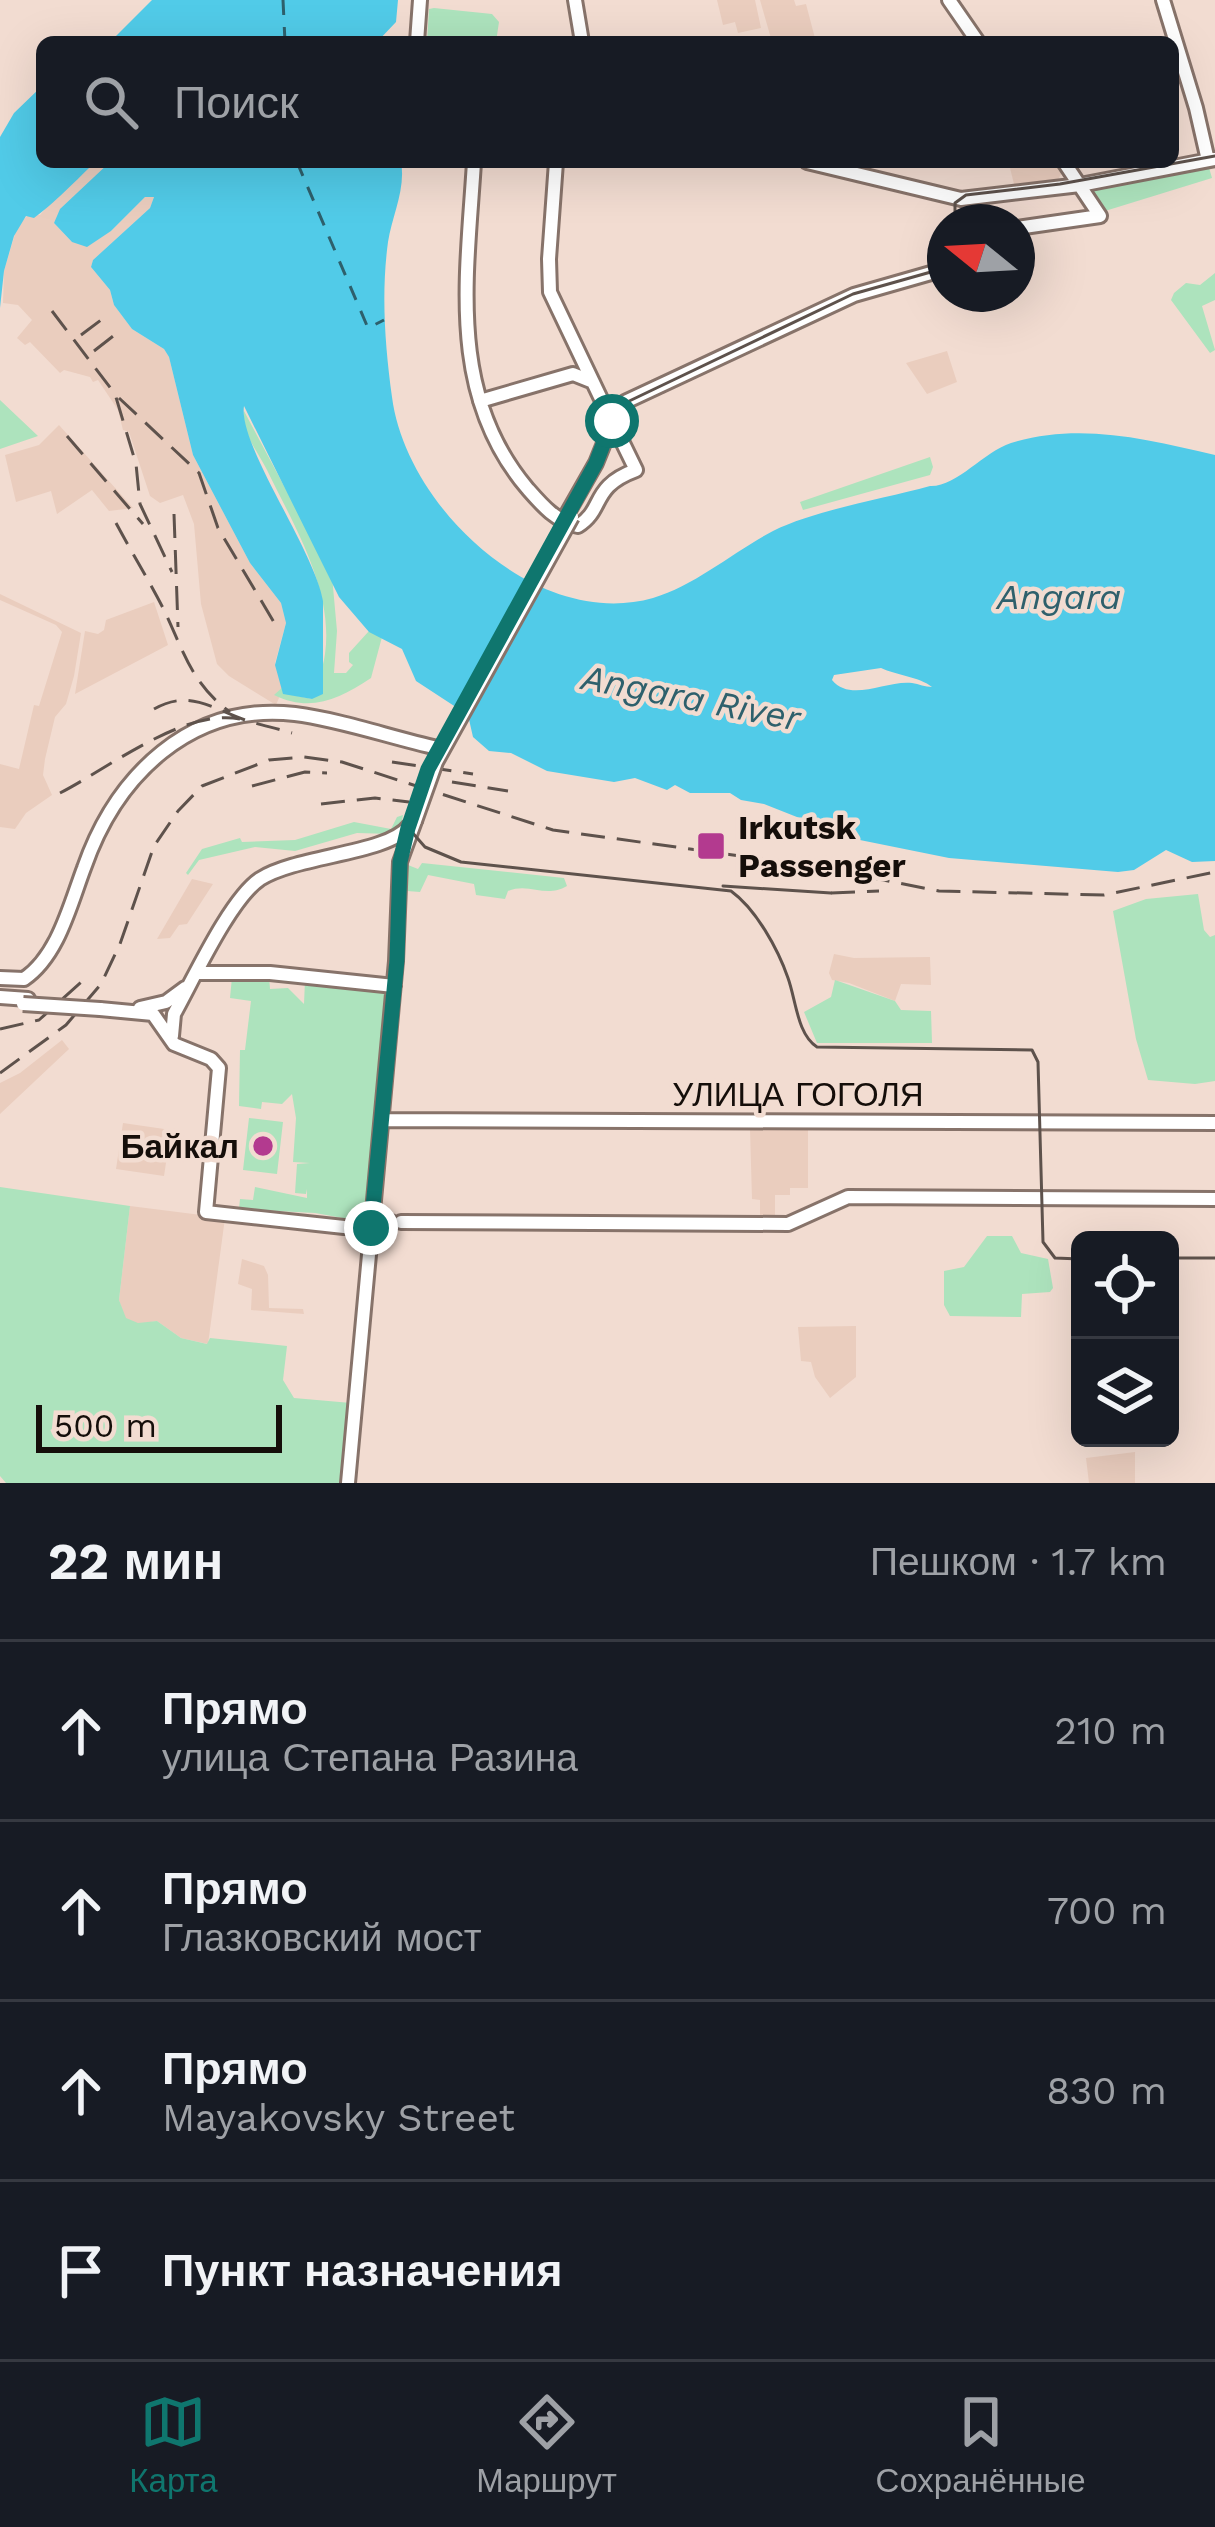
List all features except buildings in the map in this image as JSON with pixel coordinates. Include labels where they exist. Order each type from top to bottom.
[{"type":"main road","points":[[418,36],[421,0]]},
{"type":"main road","points":[[575,0],[581,36]]},
{"type":"main road","points":[[949,0],[974,36]]},
{"type":"main road","points":[[1163,0],[1174,36]]},
{"type":"main road","points":[[1179,52],[1210,157]]},
{"type":"main road","points":[[1179,161],[1210,157]]},
{"type":"main road","points":[[1179,163],[1210,157]]},
{"type":"main road","points":[[474,168],[464,318],[480,401],[506,462],[546,508],[574,520]]},
{"type":"main road","points":[[556,168],[549,286],[613,432],[636,470],[607,485],[574,520]]},
{"type":"main road","points":[[831,168],[961,200],[1152,168]]},
{"type":"main road","points":[[1061,182],[1066,168]]},
{"type":"main road","points":[[1035,225],[1100,215],[1069,168]]},
{"type":"main road","points":[[939,195],[1078,182],[1144,168]]},
{"type":"main road","points":[[939,195],[945,181]]},
{"type":"main road","points":[[179,1047],[170,1032],[171,1022],[239,899],[255,883],[303,862],[385,844],[411,826],[437,761],[574,520],[625,401],[854,295],[927,274]]},
{"type":"main road","points":[[480,401],[573,374],[594,383]]},
{"type":"main road","points":[[348,1483],[394,986],[400,862],[424,776],[574,520],[613,432]]},
{"type":"main road","points":[[0,978],[29,977],[56,940],[110,808],[147,761],[205,724],[296,714],[438,748]]},
{"type":"main road","points":[[385,844],[395,850],[400,862]]},
{"type":"main road","points":[[100,1007],[156,1006],[176,997],[197,973],[270,973],[394,986]]},
{"type":"main road","points":[[0,999],[153,1014],[179,1047],[211,1059],[219,1068],[220,1082],[206,1211],[371,1228],[396,1222],[788,1224],[848,1197],[1215,1199]]},
{"type":"main road","name":"УЛИЦА ГОГОЛЯ","points":[[382,1120],[1215,1123]]},
{"type":"shaded area","points":[[717,0],[755,0],[761,28],[738,33],[735,22],[723,25]]},
{"type":"shaded area","points":[[760,0],[806,4],[814,36],[770,36]]},
{"type":"shaded area","points":[[88,168],[104,168],[54,223],[72,242],[111,231],[145,197],[154,197],[150,208],[91,267],[132,329],[169,357],[193,455],[250,563],[281,603],[286,623],[275,663],[284,686],[276,705],[217,664],[201,604],[194,524],[183,495],[160,503],[150,496],[129,432],[123,430],[118,410],[98,380],[64,370],[60,373],[30,342],[25,345],[17,338],[32,320],[18,305],[3,303],[4,271],[17,227],[27,216],[40,215]]},
{"type":"shaded area","points":[[1010,168],[1059,168],[1062,172],[1058,180],[1014,184]]},
{"type":"shaded area","points":[[947,351],[957,382],[927,394],[906,363]]},
{"type":"shaded area","points":[[59,425],[133,508],[109,511],[92,490],[57,514],[51,491],[16,502],[5,455],[39,445]]},
{"type":"shaded area","points":[[0,594],[81,633],[66,704],[55,717],[45,759],[43,775],[52,795],[26,813],[15,829],[0,827],[0,764],[19,769],[34,705],[39,706],[62,632],[0,600]]},
{"type":"shaded area","points":[[154,602],[168,645],[75,694],[85,631],[98,634],[106,620]]},
{"type":"shaded area","points":[[192,879],[213,884],[187,924],[179,925],[170,938],[157,939]]},
{"type":"shaded area","points":[[834,954],[930,957],[931,985],[901,984],[895,1001],[832,980]]},
{"type":"shaded area","points":[[62,1040],[69,1049],[0,1114],[0,1083]]},
{"type":"shaded area","points":[[123,1123],[171,1130],[164,1176],[116,1169]]},
{"type":"shaded area","points":[[750,1129],[808,1130],[808,1188],[790,1188],[790,1195],[775,1195],[775,1220],[760,1219],[760,1200],[752,1199]]},
{"type":"shaded area","points":[[130,1206],[225,1218],[208,1344],[181,1338],[157,1321],[138,1324],[125,1319],[119,1300]]},
{"type":"shaded area","points":[[242,1259],[264,1266],[269,1308],[303,1309],[304,1314],[251,1310],[252,1289],[238,1284]]},
{"type":"shaded area","points":[[856,1326],[856,1377],[830,1398],[811,1362],[801,1361],[798,1327]]},
{"type":"shaded area","points":[[1135,1452],[1135,1483],[1089,1483],[1086,1458]]},
{"type":"green space","points":[[429,9],[492,14],[499,22],[497,36],[427,36]]},
{"type":"green space","points":[[1208,164],[1212,178],[1105,211],[1089,187]]},
{"type":"green space","points":[[1215,273],[1215,300],[1202,306],[1215,350],[1210,353],[1171,300],[1186,283],[1200,285]]},
{"type":"green space","points":[[0,400],[38,436],[0,449]]},
{"type":"green space","points":[[244,411],[332,576],[337,631],[334,673],[346,673],[353,665],[349,653],[369,631],[382,637],[371,678],[324,701],[300,703],[274,695],[284,686],[283,693],[312,699],[324,660],[324,606],[310,559],[248,435]]},
{"type":"green space","points":[[930,457],[930,475],[803,510],[800,502]]},
{"type":"green space","points":[[403,815],[401,826],[391,834],[357,833],[295,851],[255,847],[199,860],[186,873],[202,849],[240,838],[242,842],[295,840],[354,822],[391,829]]},
{"type":"green space","points":[[422,863],[564,878],[567,886],[552,891],[516,889],[508,891],[505,899],[476,895],[474,884],[428,875],[420,892],[407,891],[405,922],[404,876],[408,865],[418,869]]},
{"type":"green space","points":[[1198,894],[1204,930],[1210,937],[1215,935],[1215,1081],[1148,1080],[1113,911],[1146,899]]},
{"type":"green space","points":[[269,976],[270,989],[288,988],[304,1004],[305,980],[380,989],[387,996],[364,1216],[359,1221],[239,1209],[240,1199],[253,1200],[255,1187],[307,1198],[307,1189],[306,1194],[295,1193],[297,1164],[310,1163],[293,1162],[296,1118],[292,1094],[282,1104],[262,1102],[261,1109],[239,1106],[240,1050],[245,1050],[251,1001],[230,998],[232,977]]},
{"type":"green space","points":[[835,980],[895,1001],[901,1010],[931,1011],[932,1043],[817,1043],[804,1012],[831,997]]},
{"type":"green space","name":"Байкал","points":[[249,1118],[283,1122],[277,1174],[243,1170]]},
{"type":"green space","points":[[0,1187],[130,1206],[119,1300],[126,1318],[138,1323],[157,1321],[181,1338],[207,1344],[210,1338],[287,1346],[283,1380],[294,1398],[351,1403],[342,1483],[6,1483],[0,1476]]},
{"type":"green space","points":[[987,1236],[1012,1236],[1021,1253],[1048,1259],[1053,1288],[1022,1294],[1021,1317],[950,1316],[944,1305],[944,1271],[964,1267]]},
{"type":"water","points":[[152,0],[398,0],[396,22],[383,36],[116,36]]},
{"type":"water","points":[[36,92],[36,168],[89,168],[41,213],[26,216],[14,236],[4,271],[0,308],[0,137],[14,113]]},
{"type":"water","name":"Angara","points":[[104,168],[402,168],[388,242],[384,300],[392,397],[402,439],[422,479],[450,518],[484,551],[523,578],[565,596],[609,603],[653,598],[790,524],[940,485],[1001,447],[1036,437],[1113,435],[1215,455],[1215,861],[1192,862],[1166,850],[1134,870],[1118,872],[949,858],[850,838],[730,793],[690,793],[675,785],[667,790],[635,778],[614,782],[547,771],[511,753],[489,751],[473,737],[468,715],[416,681],[402,649],[369,632],[339,597],[244,406],[253,446],[306,554],[323,601],[323,694],[312,699],[283,694],[275,665],[286,623],[281,603],[250,563],[193,455],[169,357],[132,329],[91,267],[150,208],[154,197],[145,197],[87,247],[72,242],[54,223],[60,209]],"holes":[[[881,668],[932,687],[902,683],[849,690],[832,680],[834,675]]]},
{"type":"ferry route","points":[[283,0],[285,36]]},
{"type":"ferry route","points":[[300,168],[368,328],[384,320]]},
{"type":"tram line","points":[[1179,163],[1215,156]]},
{"type":"tram line","points":[[955,204],[966,195],[1149,168]]},
{"type":"tram line","points":[[927,273],[853,294],[623,404],[597,463],[427,772],[411,831],[425,847],[461,862],[731,891],[772,942],[801,1025],[817,1047],[1032,1050],[1038,1062],[1043,1242],[1055,1258],[1071,1259]]},
{"type":"tram line","points":[[723,886],[831,893]]},
{"type":"tram line","points":[[1179,1258],[1215,1258]]},
{"type":"railway","points":[[52,311],[115,394],[136,464],[140,504],[172,572]]},
{"type":"railway","points":[[81,335],[105,317]]},
{"type":"railway","points":[[94,351],[117,333]]},
{"type":"railway","points":[[119,398],[199,473],[218,528],[275,624]]},
{"type":"railway","points":[[67,436],[143,524]]},
{"type":"railway","points":[[174,514],[178,627]]},
{"type":"railway","points":[[116,523],[197,678],[230,712]]},
{"type":"railway","points":[[154,709],[190,701],[292,733]]},
{"type":"railway","points":[[60,793],[171,731],[195,722],[240,719]]},
{"type":"railway","points":[[0,1073],[66,1025],[101,984],[154,846],[178,811],[202,786],[269,760],[304,757],[342,762],[553,830],[813,866],[939,891],[1104,895],[1215,872]]},
{"type":"railway","points":[[392,762],[473,774]]},
{"type":"railway","points":[[252,786],[305,772],[327,773]]},
{"type":"railway","points":[[452,782],[508,791]]},
{"type":"railway","points":[[321,804],[375,798],[409,802]]},
{"type":"railway","points":[[831,893],[879,891]]},
{"type":"railway","points":[[0,1029],[39,1020],[89,975]]},
{"type":"place","name":"Irkutsk Passenger","points":[[711,846]]},
{"type":"place","name":"Байкал","points":[[263,1146]]},
{"type":"route","points":[[371,1228],[397,960],[400,862],[408,828],[428,769],[596,463],[612,421]]},
{"type":"water label","name":"Angara River","points":[[691,698]]}]
